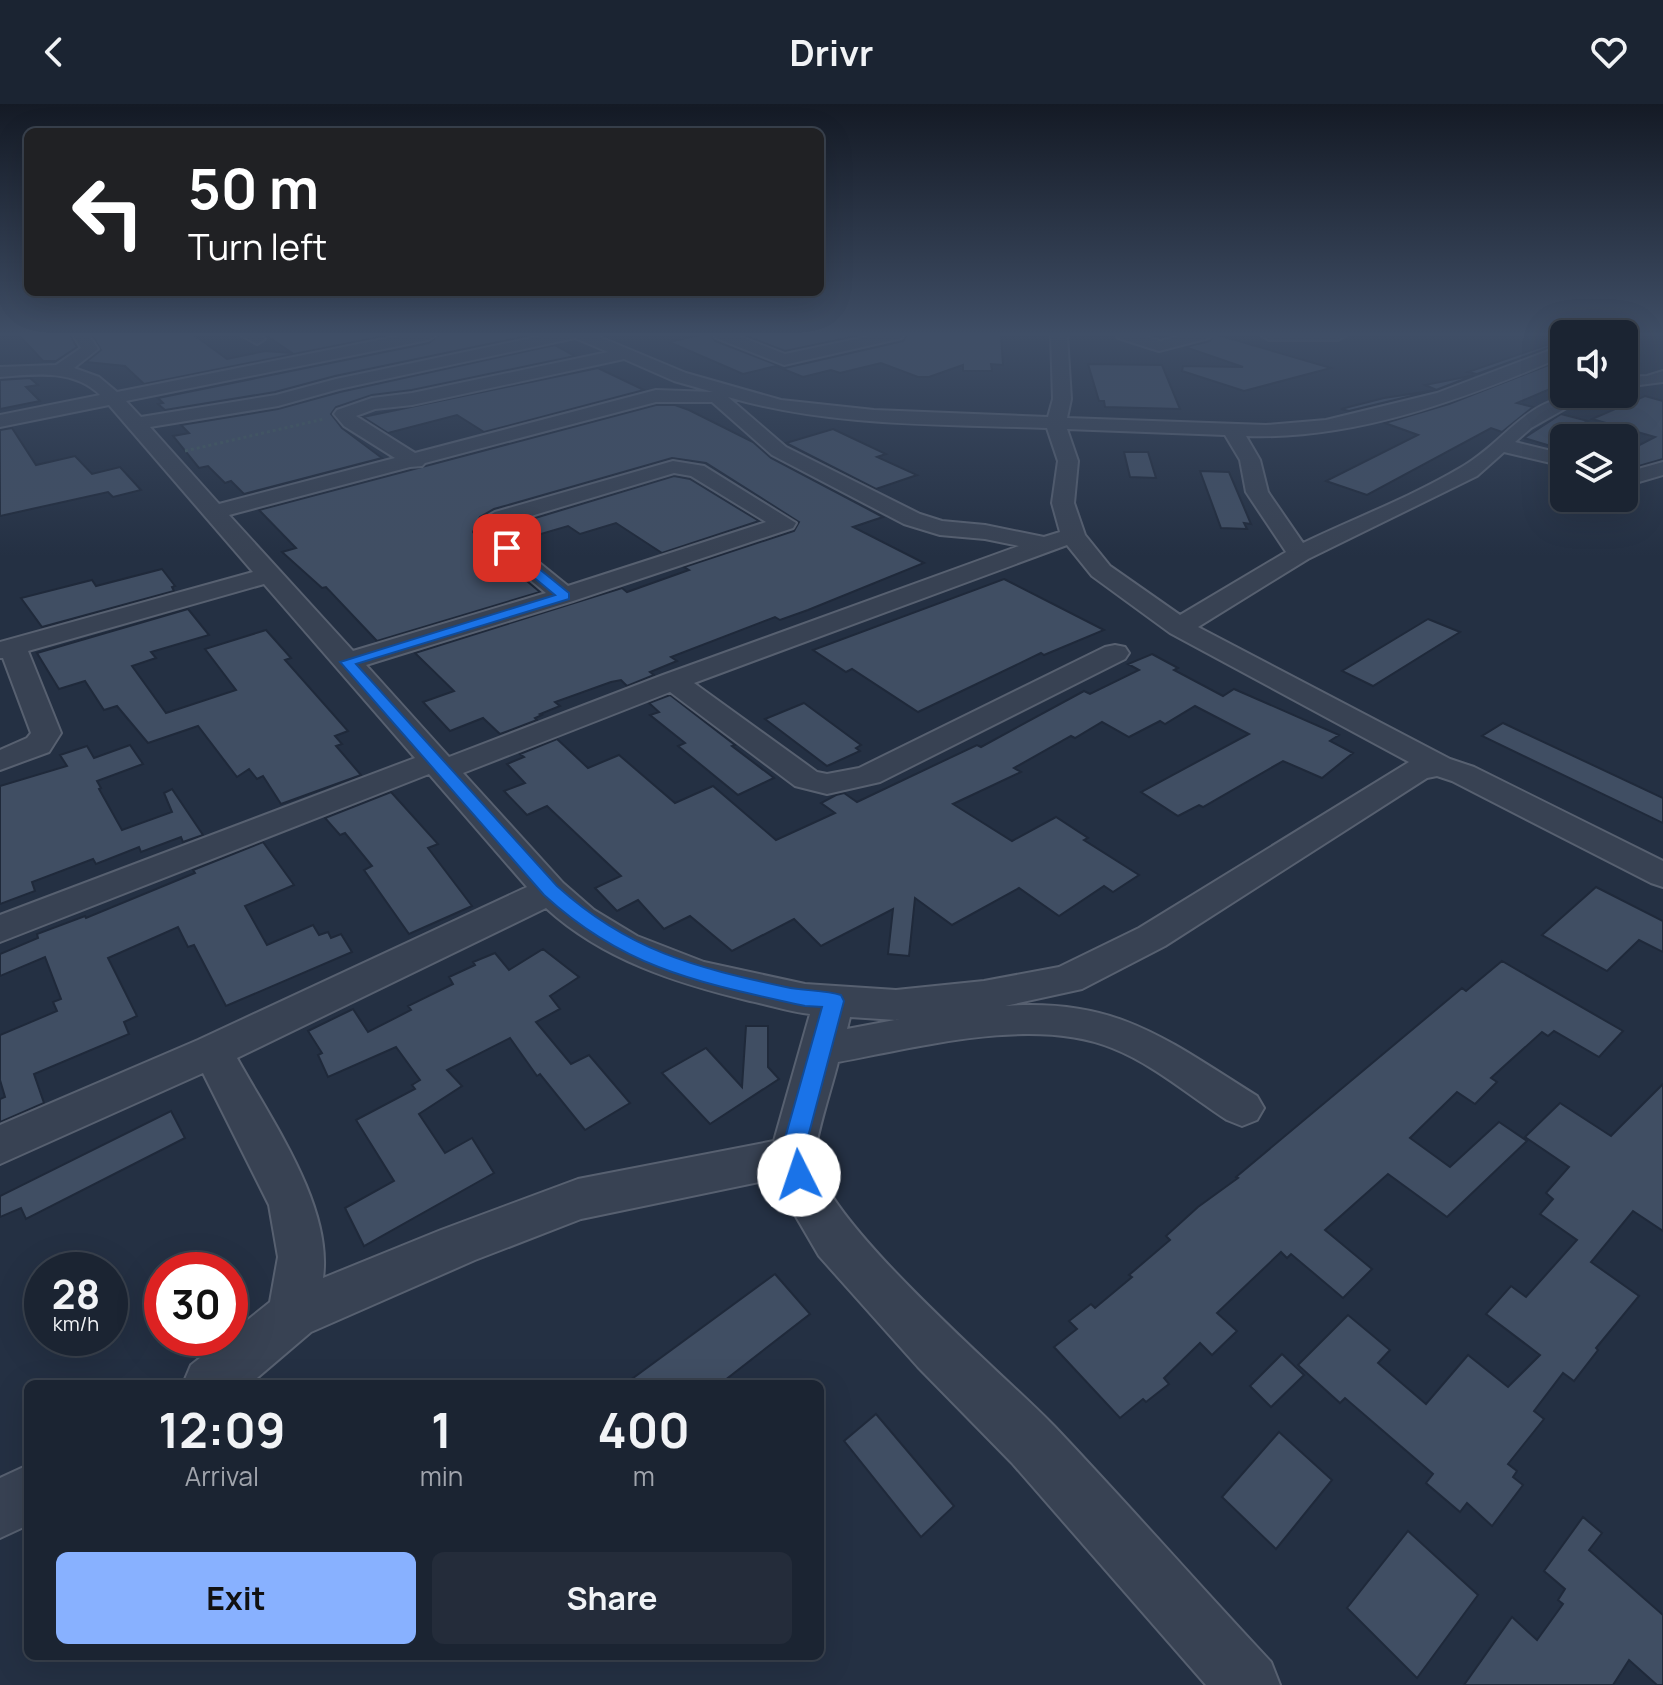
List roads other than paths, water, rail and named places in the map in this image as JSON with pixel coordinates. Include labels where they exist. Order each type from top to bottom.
[{"type":"street","points":[[0,421],[66,409]]},
{"type":"street","points":[[122,409],[550,891],[581,919],[624,945],[696,974],[805,999],[827,1025]]},
{"type":"street","points":[[136,424],[226,409]]},
{"type":"street","points":[[359,409],[344,414],[351,422],[415,462]]},
{"type":"street","points":[[590,409],[598,413]]},
{"type":"street","points":[[214,512],[612,409]]},
{"type":"street","points":[[731,409],[779,451],[927,525],[985,532],[1046,545]]},
{"type":"street","points":[[806,409],[874,416],[1232,430],[1306,428],[1402,409]]},
{"type":"street","points":[[1060,409],[1056,425],[1068,461],[1063,503],[1073,535],[1101,571],[1179,627],[1439,766],[1463,774],[1663,875]]},
{"type":"street","points":[[1179,627],[1299,554],[1459,478],[1524,424],[1553,409]]},
{"type":"street","points":[[1232,430],[1250,460],[1257,492],[1299,554]]},
{"type":"street","points":[[1500,445],[1550,457]]},
{"type":"street","points":[[347,662],[564,596],[785,523],[697,470],[673,467],[503,517],[489,525],[488,533],[564,596]]},
{"type":"street","points":[[1638,476],[1663,468]]},
{"type":"street","points":[[950,581],[967,551],[985,532]]},
{"type":"street","points":[[0,929],[1073,535]]},
{"type":"street","points":[[0,761],[38,745],[46,733],[6,648],[270,575]]},
{"type":"street","points":[[673,681],[806,779],[827,784],[869,775],[1115,653]]},
{"type":"street","points":[[827,1025],[896,1005],[984,996],[1068,979],[1152,937],[1417,770],[1439,766]]},
{"type":"street","points":[[0,1145],[213,1051],[550,891]]},
{"type":"street","points":[[827,1025],[1016,1020],[1085,1024],[1128,1037],[1242,1108]]},
{"type":"street","points":[[827,1025],[792,1156],[807,1194],[836,1241],[936,1349],[1032,1443],[1248,1685]]},
{"type":"street","points":[[213,1051],[292,1204],[302,1257],[293,1315]]},
{"type":"street","points":[[215,1380],[293,1315],[458,1245],[578,1199],[792,1156]]},
{"type":"street","points":[[0,1509],[24,1496]]}]
